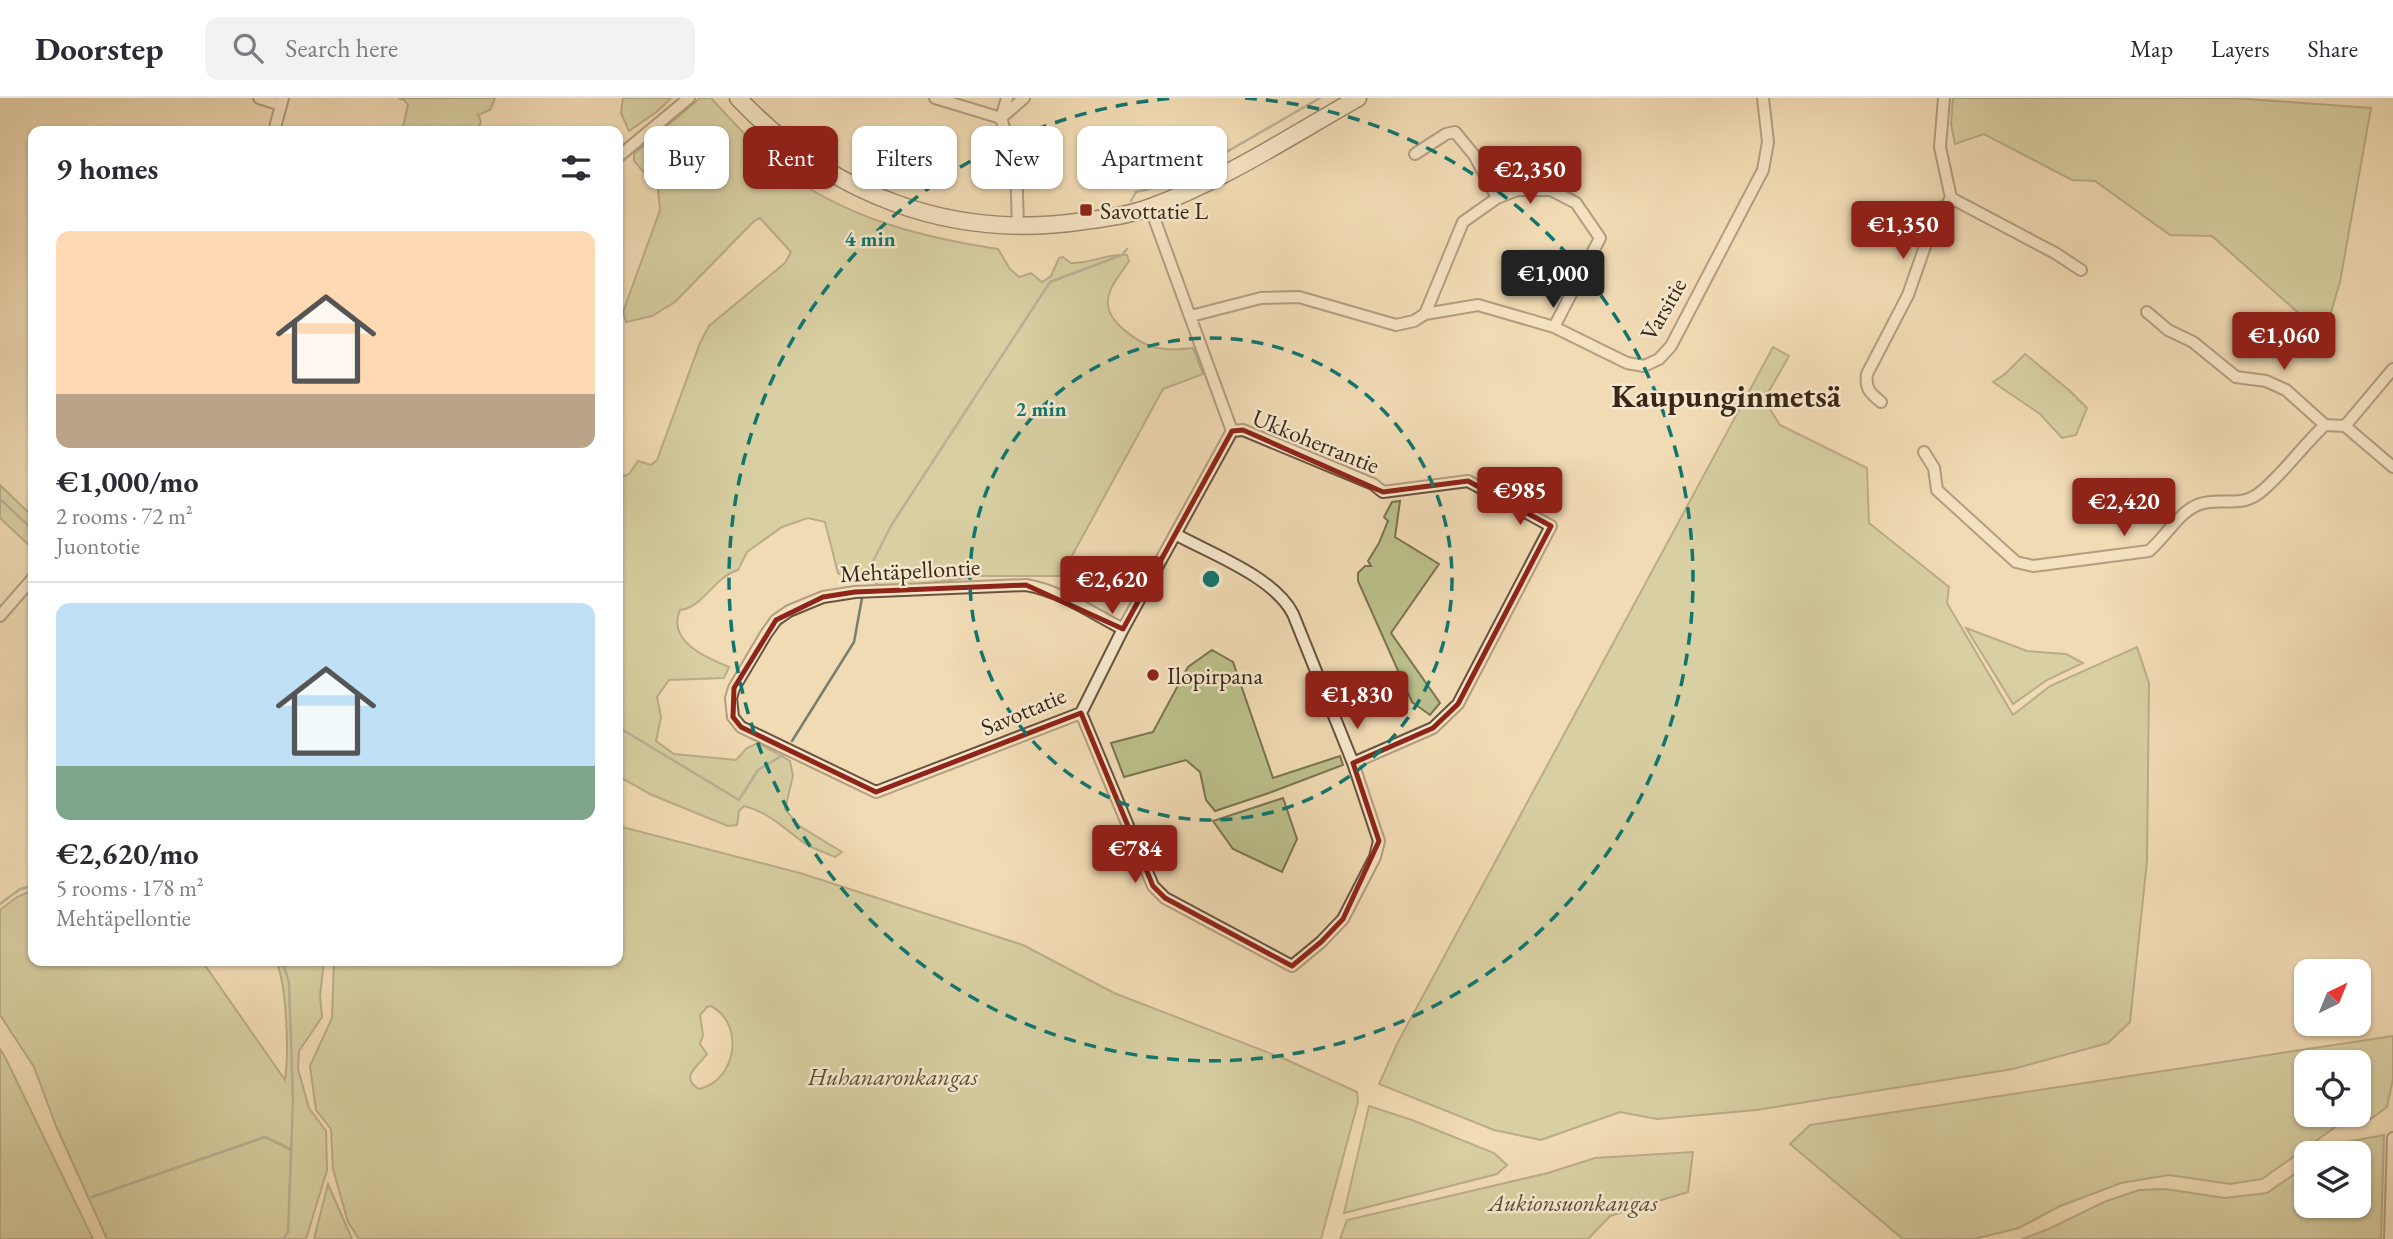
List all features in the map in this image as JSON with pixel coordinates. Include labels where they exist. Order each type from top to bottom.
[{"type":"street","points":[[259,98],[282,101],[275,126]]},
{"type":"street","points":[[623,153],[689,98]]},
{"type":"street","points":[[738,98],[778,137],[805,157],[829,173],[871,194],[899,206],[949,219],[1018,226],[1064,224],[1150,207],[1193,190],[1230,171],[1358,98]]},
{"type":"street","points":[[935,98],[1001,118]]},
{"type":"street","points":[[1007,98],[1001,118],[1016,165],[1018,226]]},
{"type":"street","points":[[1001,118],[1024,98]]},
{"type":"street","name":"Varsitie","points":[[1191,316],[1261,298],[1299,297],[1396,325],[1414,321],[1425,314],[1478,305],[1554,327],[1627,363],[1644,366],[1659,359],[1671,346],[1763,170],[1768,142],[1763,98]]},
{"type":"street","points":[[1881,402],[1868,391],[1867,374],[1908,295],[1930,232],[1951,198],[1940,147],[1944,98]]},
{"type":"street","points":[[1415,154],[1446,134],[1455,132],[1474,155],[1497,198]]},
{"type":"street","points":[[1425,314],[1463,222],[1497,198],[1517,190],[1551,190],[1576,203],[1600,238],[1554,327]]},
{"type":"street","points":[[1951,198],[2055,253],[2081,270]]},
{"type":"street","points":[[1150,207],[1232,431]]},
{"type":"street","points":[[2147,313],[2168,330],[2193,342],[2235,377],[2266,381],[2286,390],[2325,425],[2345,426],[2393,467]]},
{"type":"street","points":[[2345,426],[2393,369]]},
{"type":"street","points":[[1924,452],[1934,468],[1937,490],[2016,562],[2033,566],[2148,551],[2162,540],[2183,516],[2200,504],[2239,503],[2256,495],[2325,425]]},
{"type":"street","name":"Ukkoherrantie","points":[[1232,431],[1243,430],[1373,484],[1383,492],[1468,481],[1551,526],[1458,704],[1433,729],[1353,763]]},
{"type":"street","name":"Savottatie","points":[[741,727],[876,792],[1081,713],[1123,629],[1232,431]]},
{"type":"street","points":[[1081,713],[1153,886],[1166,898],[1292,966],[1343,919],[1375,857],[1379,841],[1353,763],[1287,602],[1254,576],[1177,535]]},
{"type":"street","points":[[0,616],[28,584]]},
{"type":"street","name":"Mehtäpellontie","points":[[741,727],[733,717],[731,698],[734,688],[766,634],[776,620],[789,611],[823,597],[855,592],[1026,585],[1040,587],[1063,597],[1123,629]]},
{"type":"street","points":[[2390,1239],[2393,1138]]},
{"type":"highlighted area","points":[[1243,430],[1383,492],[1468,481],[1551,526],[1458,704],[1433,728],[1353,763],[1379,841],[1343,919],[1321,942],[1292,966],[1165,898],[1153,886],[1081,713],[876,792],[741,727],[733,717],[734,688],[776,620],[823,597],[855,592],[1026,585],[1123,629],[1232,431]]},
{"type":"green space","points":[[398,98],[495,98],[490,110],[478,115],[481,121],[480,126],[403,126],[408,105]]},
{"type":"green space","points":[[623,98],[671,98],[629,131],[621,113]]},
{"type":"green space","points":[[700,98],[711,98],[743,132],[743,189],[811,189],[843,207],[893,226],[998,249],[1010,269],[1019,277],[1031,273],[1042,282],[1051,276],[1059,258],[1078,263],[1127,255],[1129,261],[1109,293],[1108,305],[1113,318],[1130,335],[1155,348],[1193,348],[1203,374],[1163,389],[1061,576],[981,576],[907,586],[879,586],[873,580],[852,582],[838,573],[825,522],[808,518],[782,527],[747,552],[738,570],[722,579],[696,603],[680,610],[677,621],[684,639],[700,653],[729,667],[724,678],[669,680],[657,697],[661,717],[656,741],[674,754],[736,760],[747,748],[758,743],[790,761],[793,776],[785,809],[798,825],[842,852],[835,857],[809,846],[753,809],[744,806],[739,811],[737,825],[728,826],[652,795],[623,779],[623,477],[629,474],[638,461],[651,465],[657,460],[700,343],[709,326],[785,263],[791,252],[760,218],[675,302],[652,316],[626,322],[623,312],[660,210],[658,189],[729,189],[729,126],[667,126]]},
{"type":"green space","points":[[1953,98],[2233,98],[2371,108],[2340,282],[2328,322],[2313,326],[2212,236],[2170,235],[2095,181],[2072,180],[1984,134],[1955,144],[1951,124]]},
{"type":"green space","points":[[644,146],[644,173],[634,161],[634,154]]},
{"type":"green space","points":[[1773,347],[1789,356],[1764,400],[1780,425],[1867,468],[1869,523],[1949,587],[1947,603],[2013,715],[2050,686],[2137,647],[2149,683],[2147,861],[2130,1022],[2108,1043],[2013,1069],[1756,1110],[1657,1119],[1620,1112],[1541,1140],[1494,1130],[1379,1084],[1398,1042]]},
{"type":"green space","points":[[2025,354],[2087,408],[2076,435],[2062,438],[2040,414],[1993,382]]},
{"type":"green space","points":[[0,485],[28,512],[28,544],[0,518]]},
{"type":"green space","points":[[1400,501],[1395,537],[1439,564],[1391,633],[1440,703],[1430,715],[1412,702],[1358,581],[1358,573],[1365,566],[1371,566],[1368,561],[1388,521],[1384,517],[1392,502]]},
{"type":"green space","points":[[1966,628],[2027,651],[2066,654],[2083,663],[2047,680],[2013,704]]},
{"type":"green space","points":[[1212,650],[1233,662],[1273,778],[1340,756],[1343,765],[1215,811],[1206,800],[1200,772],[1186,760],[1124,777],[1111,743],[1153,732],[1188,667]]},
{"type":"green space","points":[[1283,798],[1297,839],[1282,872],[1233,849],[1213,821]]},
{"type":"green space","name":"Huhanaronkangas","points":[[623,827],[800,873],[1023,945],[1114,993],[1285,1059],[1357,1092],[1358,1102],[1321,1239],[359,1239],[348,1222],[333,1169],[331,1129],[316,1110],[310,1066],[332,1018],[334,966],[623,966]],"holes":[[[711,1006],[722,1014],[729,1025],[732,1051],[728,1064],[722,1075],[712,1084],[699,1089],[693,1085],[690,1076],[707,1054],[700,1044],[703,1035],[700,1015]]]},
{"type":"green space","points":[[28,892],[28,966],[205,966],[285,1080],[286,1020],[283,986],[278,966],[323,966],[320,996],[322,1017],[299,1051],[298,1069],[309,1108],[326,1131],[327,1170],[306,1239],[107,1239],[56,1126],[34,1067],[0,1015],[0,910]]},
{"type":"green space","points":[[2393,1036],[2393,1079],[2387,1107],[2372,1118],[2371,1050],[2301,1050]]},
{"type":"green space","points":[[0,1049],[5,1057],[93,1239],[0,1239]]},
{"type":"green space","points":[[2294,1051],[2294,1127],[2335,1127],[2316,1141],[2294,1141],[2294,1156],[2262,1179],[2230,1184],[2169,1175],[2121,1183],[2058,1207],[2019,1228],[1974,1239],[1903,1239],[1790,1144],[1810,1125]]},
{"type":"green space","points":[[1369,1106],[1494,1153],[1507,1165],[1497,1174],[1344,1213]]},
{"type":"green space","points":[[2384,1135],[2381,1239],[2022,1239],[2104,1202],[2139,1190],[2165,1189],[2225,1198],[2267,1193],[2294,1174],[2294,1218],[2371,1218],[2371,1141],[2352,1141]]},
{"type":"green space","name":"Aukionsuonkangas","points":[[1693,1152],[1688,1192],[1610,1216],[1588,1239],[1340,1239],[1347,1220],[1548,1173],[1595,1158]]},
{"type":"green space","points":[[328,1184],[352,1239],[314,1239]]},
{"type":"waterway","points":[[1131,201],[1136,192],[1171,184],[1320,98]]},
{"type":"waterway","points":[[866,581],[869,569],[892,524],[1050,282],[1122,255],[1127,249]]},
{"type":"waterway","points":[[0,499],[28,525]]},
{"type":"waterway","points":[[792,741],[854,642],[862,598]]},
{"type":"waterway","points":[[623,730],[739,800],[758,770],[783,755]]},
{"type":"waterway","points":[[0,904],[20,889],[28,887]]},
{"type":"waterway","points":[[283,1239],[288,1232],[293,1101],[289,982],[284,966]]},
{"type":"waterway","points":[[92,1197],[265,1137],[290,1149]]},
{"type":"place","name":"Savottatie L","points":[[1086,210]]},
{"type":"place","name":"Ilopirpana","points":[[1153,675]]},
{"type":"district","name":"Kaupunginmetsä","points":[[1726,396]]}]
